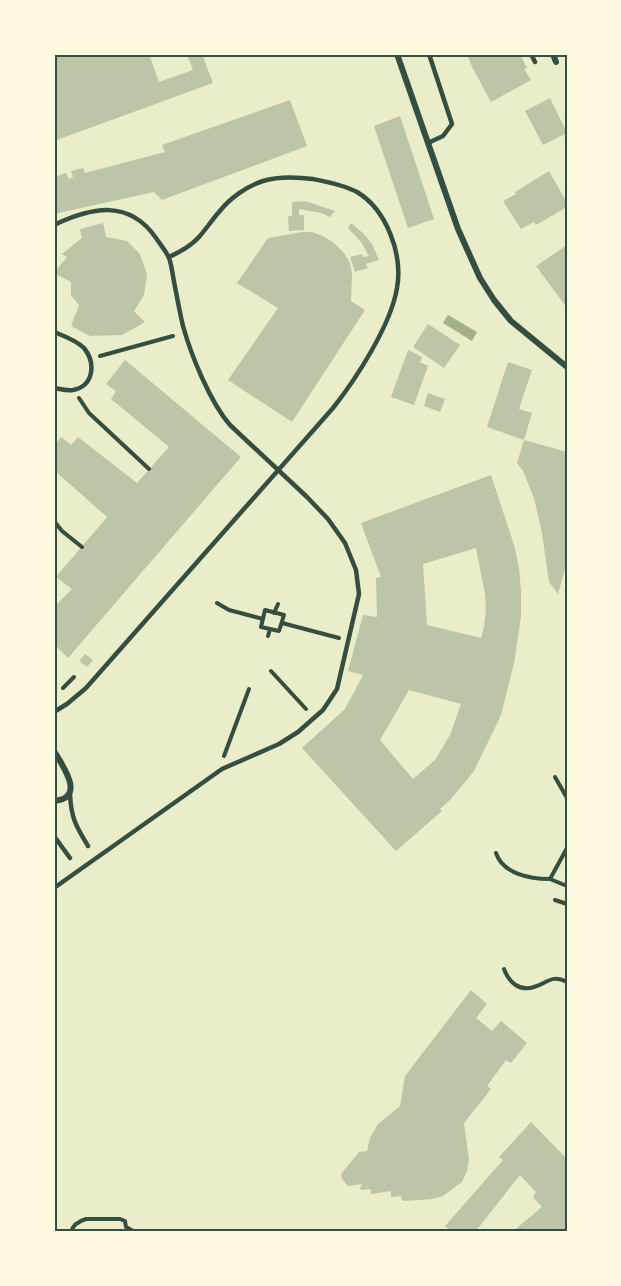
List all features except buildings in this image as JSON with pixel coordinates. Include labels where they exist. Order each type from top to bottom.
[{"type":"street","points":[[397,54],[458,229],[474,266],[498,305],[519,329],[567,367]]},
{"type":"street","points":[[553,54],[556,62]]},
{"type":"street","points":[[54,751],[69,775],[71,785],[64,798],[54,801]]},
{"type":"lane","points":[[428,143],[443,136],[452,124],[429,54]]},
{"type":"lane","points":[[531,54],[535,62]]},
{"type":"lane","points":[[54,711],[67,704],[86,688],[333,408],[360,370],[379,336],[395,301],[398,288],[399,275],[395,249],[378,211],[358,193],[347,188],[305,178],[264,181],[237,194],[225,204],[199,237],[169,257]]},
{"type":"lane","points":[[54,225],[93,211],[117,210],[142,221],[151,230],[169,257],[188,343],[212,399],[225,419],[246,441],[328,519],[345,543],[356,570],[359,594],[337,689],[327,705],[314,718],[279,744],[222,769],[54,888]]},
{"type":"lane","points":[[54,332],[84,348],[90,358],[92,370],[90,378],[83,387],[75,390],[54,388]]},
{"type":"lane","points":[[70,789],[74,823],[88,846]]},
{"type":"lane","points":[[54,836],[70,858]]},
{"type":"path","points":[[90,358],[185,333]]},
{"type":"path","points":[[75,390],[89,413],[149,469]]},
{"type":"path","points":[[54,521],[62,531],[82,547]]},
{"type":"path","points":[[217,603],[229,610],[263,619]]},
{"type":"path","points":[[274,613],[278,604]]},
{"type":"path","points":[[265,610],[284,615],[279,631],[261,627],[263,619],[265,610]]},
{"type":"path","points":[[282,623],[348,641]]},
{"type":"path","points":[[268,636],[270,629]]},
{"type":"path","points":[[272,671],[314,718]]},
{"type":"path","points":[[222,762],[249,689]]},
{"type":"path","points":[[555,777],[567,798]]},
{"type":"path","points":[[550,879],[567,848]]},
{"type":"path","points":[[496,853],[498,860],[510,870],[536,879],[550,879],[567,886]]},
{"type":"path","points":[[555,900],[567,904]]},
{"type":"path","points":[[504,969],[506,976],[519,988],[535,987],[556,979],[567,982]]},
{"type":"path","points":[[71,1232],[80,1221],[86,1219],[120,1219],[125,1221],[126,1227],[135,1232]]},
{"type":"shaded area","points":[[448,315],[477,332],[472,341],[443,323]]}]
